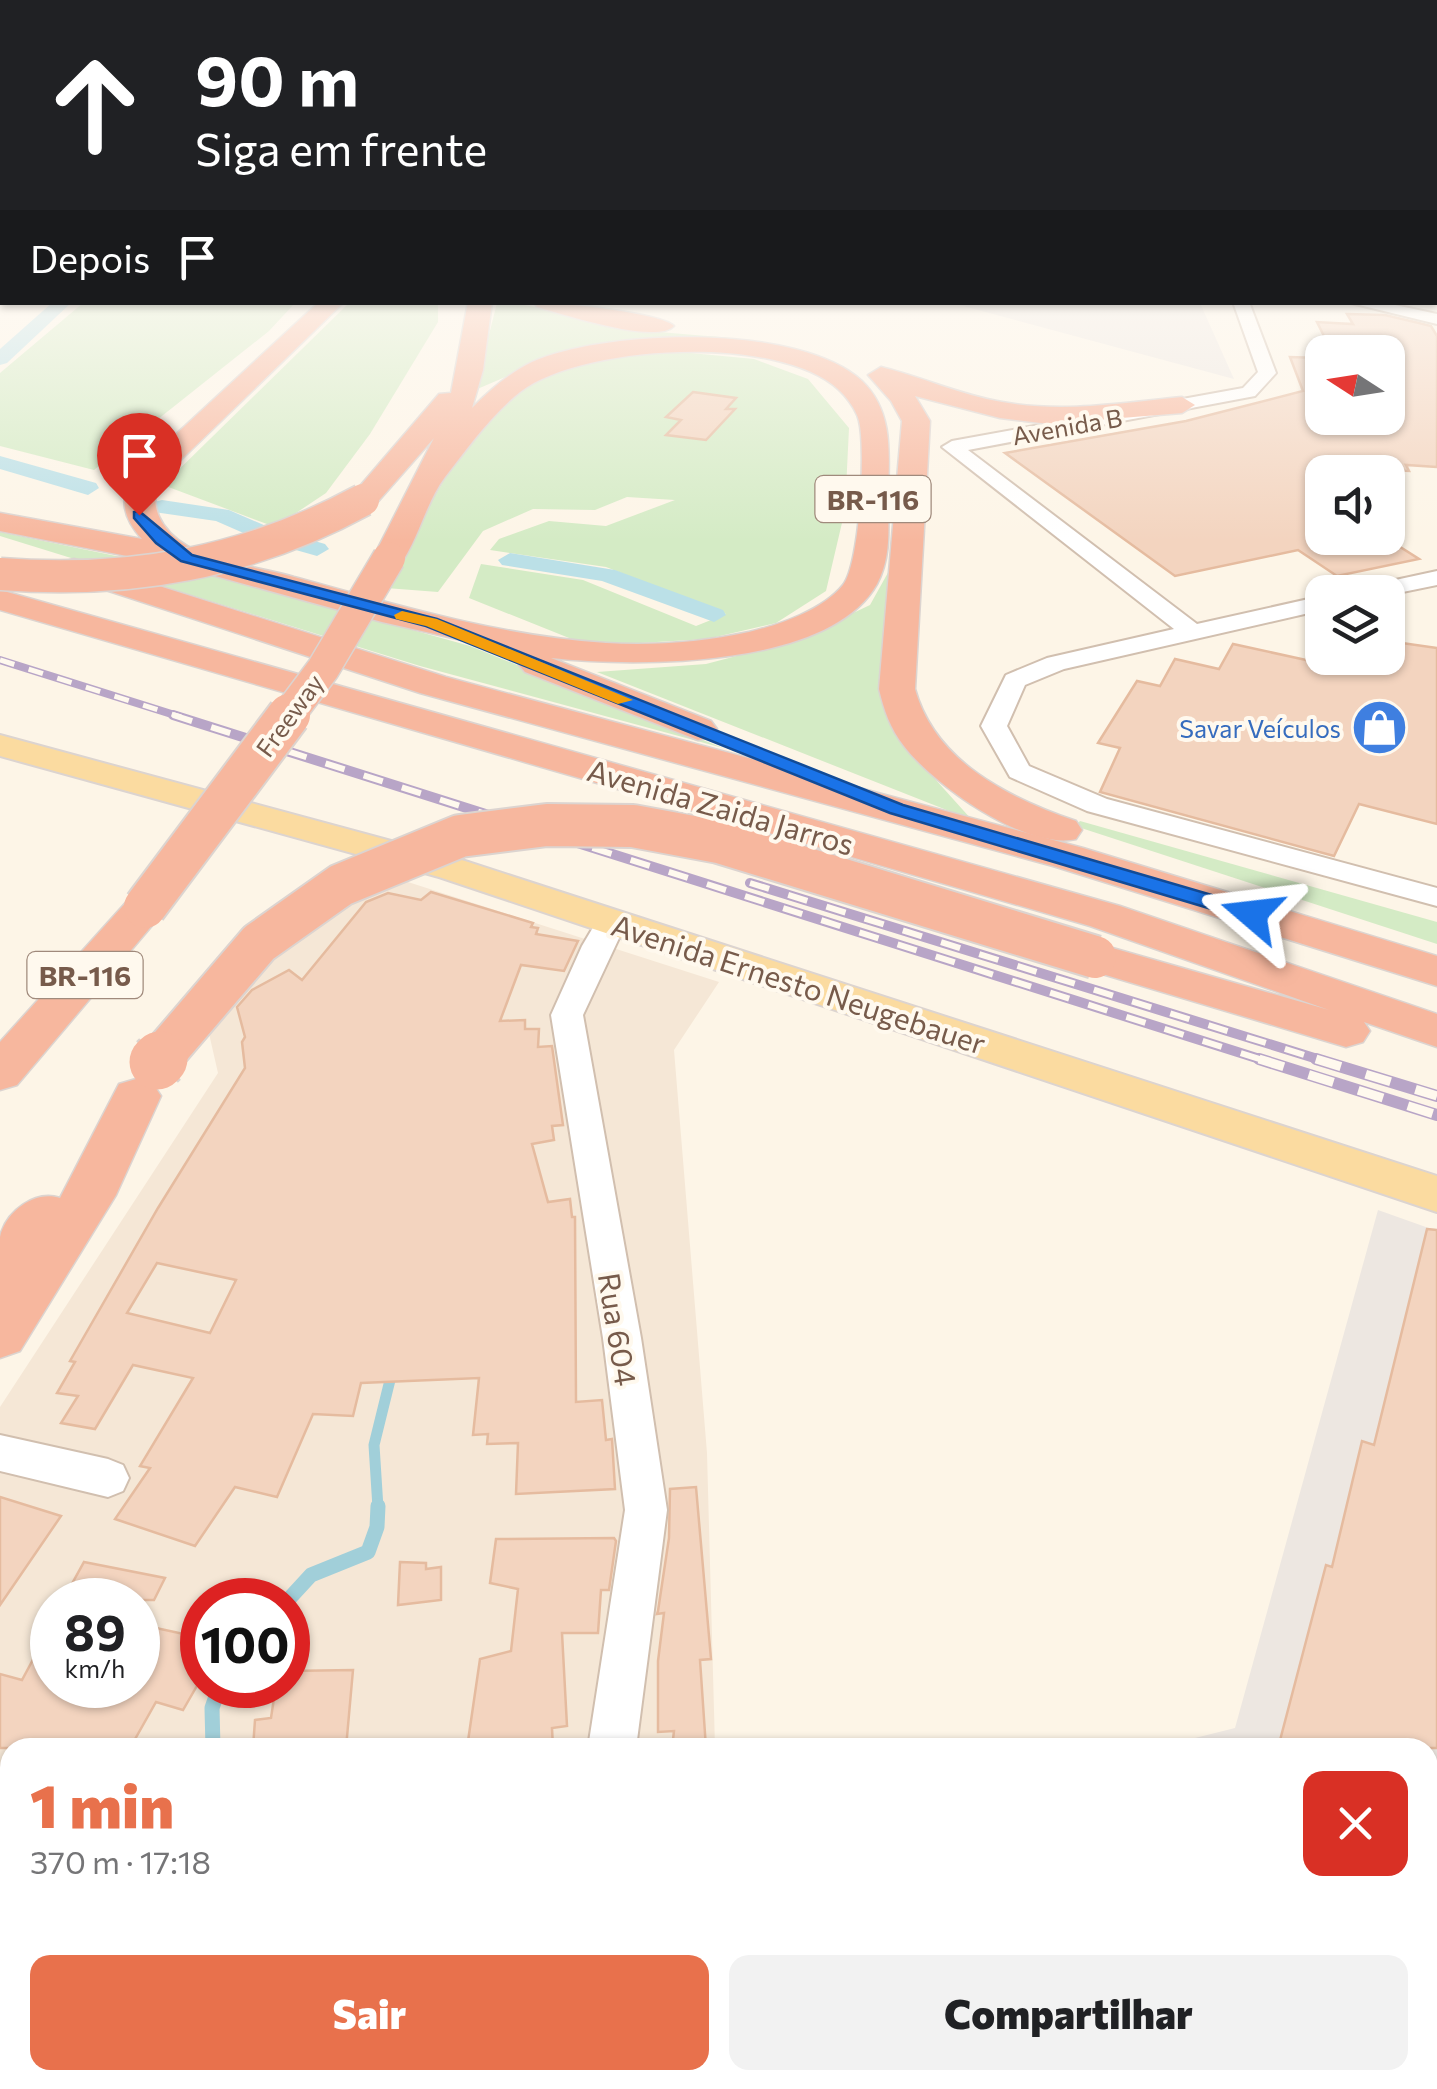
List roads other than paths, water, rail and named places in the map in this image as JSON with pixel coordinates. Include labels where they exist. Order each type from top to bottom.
[{"type":"highway","points":[[186,558],[161,540],[139,515],[136,497],[144,479],[285,346]]},
{"type":"highway","name":"Freeway","points":[[8,1061],[145,907],[322,669],[438,470],[471,368],[474,346]]},
{"type":"highway","name":"BR-116","points":[[438,470],[502,389],[546,365],[636,346]]},
{"type":"highway","name":"BR-116","points":[[0,522],[186,558],[432,623],[584,654],[642,657],[704,653],[786,633],[852,596],[874,552],[872,416],[855,390],[819,366],[766,351],[694,346]]},
{"type":"highway","points":[[807,346],[843,357],[884,376],[988,406],[1072,416],[1182,405]]},
{"type":"highway","points":[[0,574],[99,578],[180,569],[280,544],[363,500],[419,439],[471,368]]},
{"type":"highway","points":[[884,376],[916,421],[897,689],[906,720],[929,752],[978,792],[1046,825],[1328,918],[1437,964]]},
{"type":"highway","name":"Avenida Zaida Jarros","points":[[0,546],[433,685],[1068,857],[1437,971]]},
{"type":"highway","name":"Avenida Zaida Jarros","points":[[0,600],[1105,916],[1437,1030]]},
{"type":"highway","points":[[432,623],[896,809]]},
{"type":"highway","points":[[0,1275],[147,1079],[260,943],[340,885],[460,836],[547,825],[633,826],[719,842],[1437,1058]]},
{"type":"highway","points":[[0,1336],[90,1196],[147,1079]]},
{"type":"main road","name":"Avenida Ernesto Neugebauer","points":[[0,724],[114,762],[155,788]]},
{"type":"main road","name":"Avenida Ernesto Neugebauer","points":[[0,745],[94,776],[155,788],[380,847],[1437,1194]]},
{"type":"street","name":"Avenida B","points":[[1191,632],[952,447],[1249,392],[1267,373],[1257,346]]},
{"type":"street","points":[[1405,585],[1437,578]]},
{"type":"street","points":[[1305,607],[1056,663],[1015,680],[994,726],[1019,771],[1097,805],[1437,896]]},
{"type":"street","name":"Rua 604","points":[[612,921],[597,946],[568,1016],[622,1338],[646,1510],[613,1738]]},
{"type":"street","points":[[0,1454],[108,1478]]},
{"type":"waterway","points":[[0,359],[14,346]]},
{"type":"waterway","points":[[0,462],[88,488]]},
{"type":"waterway","points":[[162,507],[221,515],[265,534],[317,549]]},
{"type":"waterway","points":[[510,560],[607,575],[714,615]]},
{"type":"waterway","points":[[378,1507],[374,1445],[391,1376]]},
{"type":"waterway","points":[[308,1578],[368,1552],[377,1527],[378,1507]]},
{"type":"waterway","points":[[212,1708],[213,1738]]},
{"type":"railway","points":[[0,660],[181,717]]},
{"type":"railway","points":[[173,715],[1266,1061]]},
{"type":"railway","points":[[750,883],[1324,1061]]},
{"type":"railway","points":[[1259,1059],[1437,1115]]},
{"type":"railway","points":[[1316,1059],[1437,1096]]},
{"type":"place","name":"Savar Veículos","points":[[1380,728]]}]
